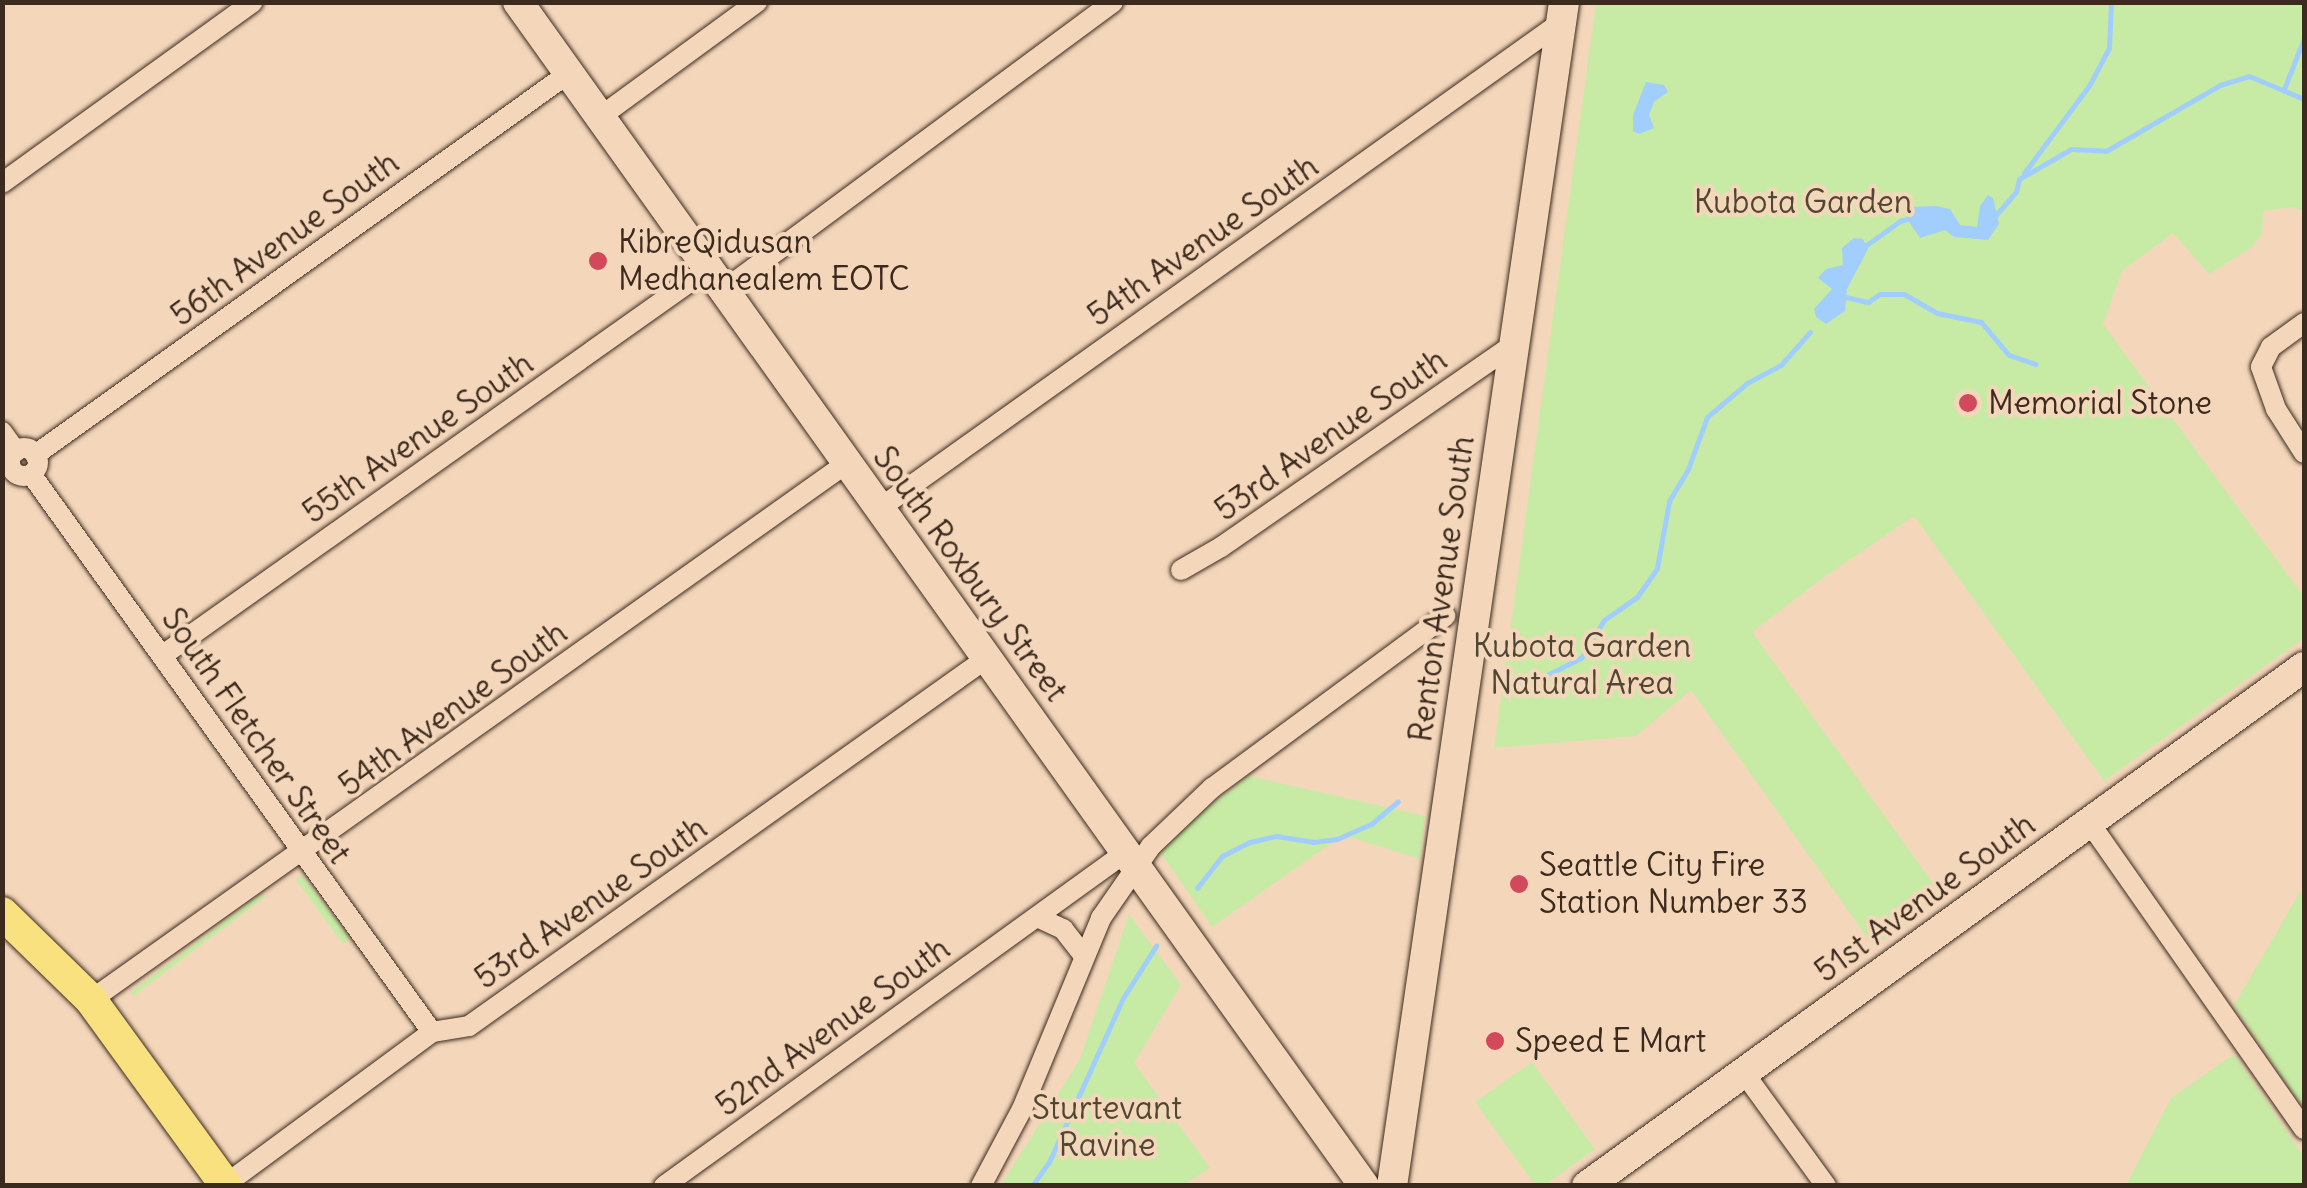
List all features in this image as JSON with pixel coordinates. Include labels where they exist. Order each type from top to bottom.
[{"type":"main road","points":[[2,913],[91,1000],[226,1185]]},
{"type":"street","points":[[2,182],[252,2]]},
{"type":"street","name":"South Roxbury Street","points":[[518,2],[1364,1186]]},
{"type":"street","points":[[600,116],[757,2]]},
{"type":"street","name":"55th Avenue South","points":[[163,655],[716,280],[1112,2]]},
{"type":"street","name":"Renton Avenue South","points":[[1392,1186],[1562,12]]},
{"type":"street","name":"54th Avenue South","points":[[880,508],[1562,12]]},
{"type":"street","name":"56th Avenue South","points":[[20,465],[569,73]]},
{"type":"street","points":[[2304,322],[2271,348],[2261,366],[2276,409],[2304,454]]},
{"type":"street","name":"53rd Avenue South","points":[[1180,570],[1221,548],[1514,345]]},
{"type":"street","name":"South Fletcher Street","points":[[2,432],[20,465],[163,655],[432,1032]]},
{"type":"street","name":"54th Avenue South","points":[[91,1000],[848,463]]},
{"type":"street","name":"52nd Avenue South","points":[[664,1186],[1036,917],[1131,859],[1212,788],[1445,616]]},
{"type":"street","name":"53rd Avenue South","points":[[226,1185],[432,1032],[469,1026],[987,658]]},
{"type":"street","name":"51st Avenue South","points":[[1587,1186],[2304,667]]},
{"type":"street","points":[[2089,822],[2304,1129]]},
{"type":"street","points":[[982,1186],[1022,1109],[1084,956],[1131,859]]},
{"type":"street","points":[[1036,917],[1063,929],[1084,956]]},
{"type":"street","points":[[1744,1073],[1826,1186]]},
{"type":"street","points":[[1342,1154],[1374,1154],[1398,1142]]},
{"type":"green space","name":"Kubota Garden","points":[[1596,3],[2304,3],[2304,211],[2293,207],[2263,211],[2262,234],[2251,248],[2209,274],[2173,233],[2122,271],[2103,324],[2304,597],[2304,638],[2104,781],[1914,516],[1827,575],[1752,632],[1943,897],[1874,947],[1691,690],[1636,736],[1494,748]]},
{"type":"green space","points":[[1249,776],[1425,816],[1420,859],[1343,835],[1212,927],[1156,846]]},
{"type":"green space","points":[[302,875],[350,938],[343,944],[296,880]]},
{"type":"green space","points":[[2304,885],[2304,1109],[2234,1005]]},
{"type":"green space","points":[[262,893],[265,897],[133,996],[130,992]]},
{"type":"green space","name":"Sturtevant Ravine","points":[[1129,914],[1181,985],[1134,1063],[1210,1168],[1184,1185],[1001,1185],[1080,1059]]},
{"type":"green space","points":[[2234,1054],[2304,1157],[2304,1185],[2126,1185],[2171,1098]]},
{"type":"green space","points":[[1532,1062],[1595,1149],[1545,1185],[1535,1185],[1475,1102]]},
{"type":"water","points":[[1646,82],[1664,85],[1668,92],[1654,102],[1649,115],[1654,128],[1639,134],[1633,131],[1633,115]]},
{"type":"water","points":[[1988,195],[1993,198],[1999,224],[1988,240],[1954,237],[1945,230],[1920,238],[1907,219],[1912,207],[1936,206],[1950,209],[1960,225],[1977,227],[1980,206]]},
{"type":"water","points":[[1854,238],[1863,239],[1868,249],[1847,289],[1845,311],[1826,324],[1816,317],[1814,309],[1832,289],[1818,278],[1826,269],[1843,265],[1842,248]]},
{"type":"waterway","points":[[2024,173],[2090,84],[2109,48],[2111,2]]},
{"type":"waterway","points":[[2284,89],[2304,38]]},
{"type":"waterway","points":[[1995,216],[2016,192],[2019,179],[2071,149],[2106,151],[2220,85],[2249,76],[2304,99]]},
{"type":"waterway","points":[[1865,246],[1910,218]]},
{"type":"waterway","points":[[1841,296],[1868,302],[1880,294],[1904,294],[1937,313],[1981,322],[2009,355],[2035,364]]},
{"type":"waterway","points":[[1519,682],[1545,676],[1581,658],[1604,620],[1637,597],[1657,568],[1669,501],[1688,469],[1707,417],[1747,383],[1781,365],[1810,332]]},
{"type":"waterway","points":[[1197,888],[1222,856],[1250,842],[1276,836],[1313,842],[1337,839],[1371,824],[1398,801]]},
{"type":"waterway","points":[[1032,1186],[1049,1162],[1123,998],[1156,946]]},
{"type":"place","name":"KibreQidusan Medhanealem EOTC","points":[[598,261]]},
{"type":"place","name":"Memorial Stone","points":[[1968,403]]},
{"type":"place","name":"Seattle City Fire Station Number 33","points":[[1519,884]]},
{"type":"place","name":"Speed E Mart","points":[[1495,1041]]},
{"type":"park label","name":"Kubota Garden Natural Area","points":[[1582,666]]}]
